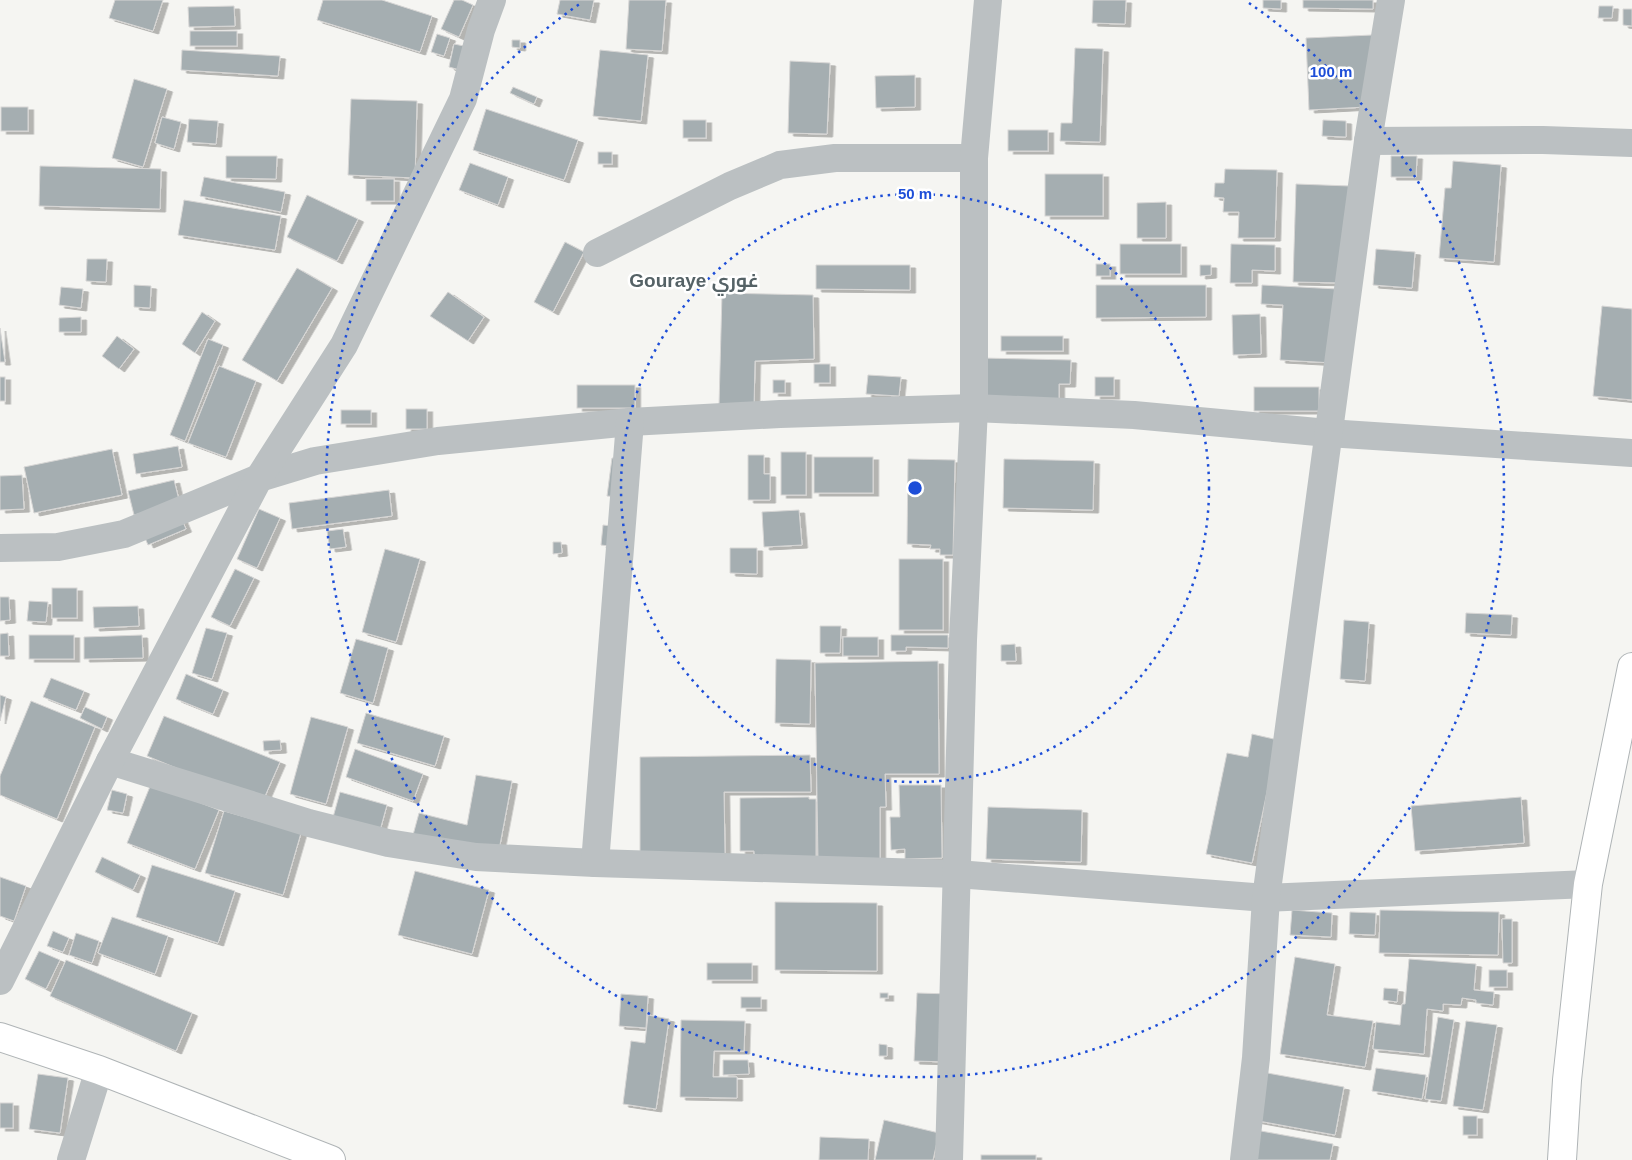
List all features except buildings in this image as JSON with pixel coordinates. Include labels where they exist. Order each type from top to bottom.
[{"type":"main road","points":[[1562,1160],[1567,1080],[1588,884],[1632,667]]},
{"type":"main road","points":[[0,1037],[99,1070],[331,1160]]},
{"type":"street","points":[[0,981],[110,761],[259,478],[344,345],[463,99],[481,30],[492,0]]},
{"type":"street","points":[[949,1160],[963,640],[974,408],[974,158],[988,0]]},
{"type":"street","points":[[1244,1160],[1256,1058],[1266,898],[1368,141],[1391,0]]},
{"type":"street","points":[[1368,141],[1543,140],[1632,143]]},
{"type":"street","points":[[597,254],[730,186],[780,166],[835,158],[974,158]]},
{"type":"street","points":[[0,548],[58,547],[124,534],[259,478],[315,461],[438,441],[630,422],[780,414],[974,408],[1134,415],[1328,433],[1632,452]]},
{"type":"street","points":[[595,864],[630,422]]},
{"type":"street","points":[[110,761],[309,823],[388,843],[476,857],[595,864],[957,874],[1266,898],[1588,884]]},
{"type":"street","points":[[71,1160],[99,1070]]},
{"type":"district","name":"Gouraye غوري","points":[[694,280]]}]
